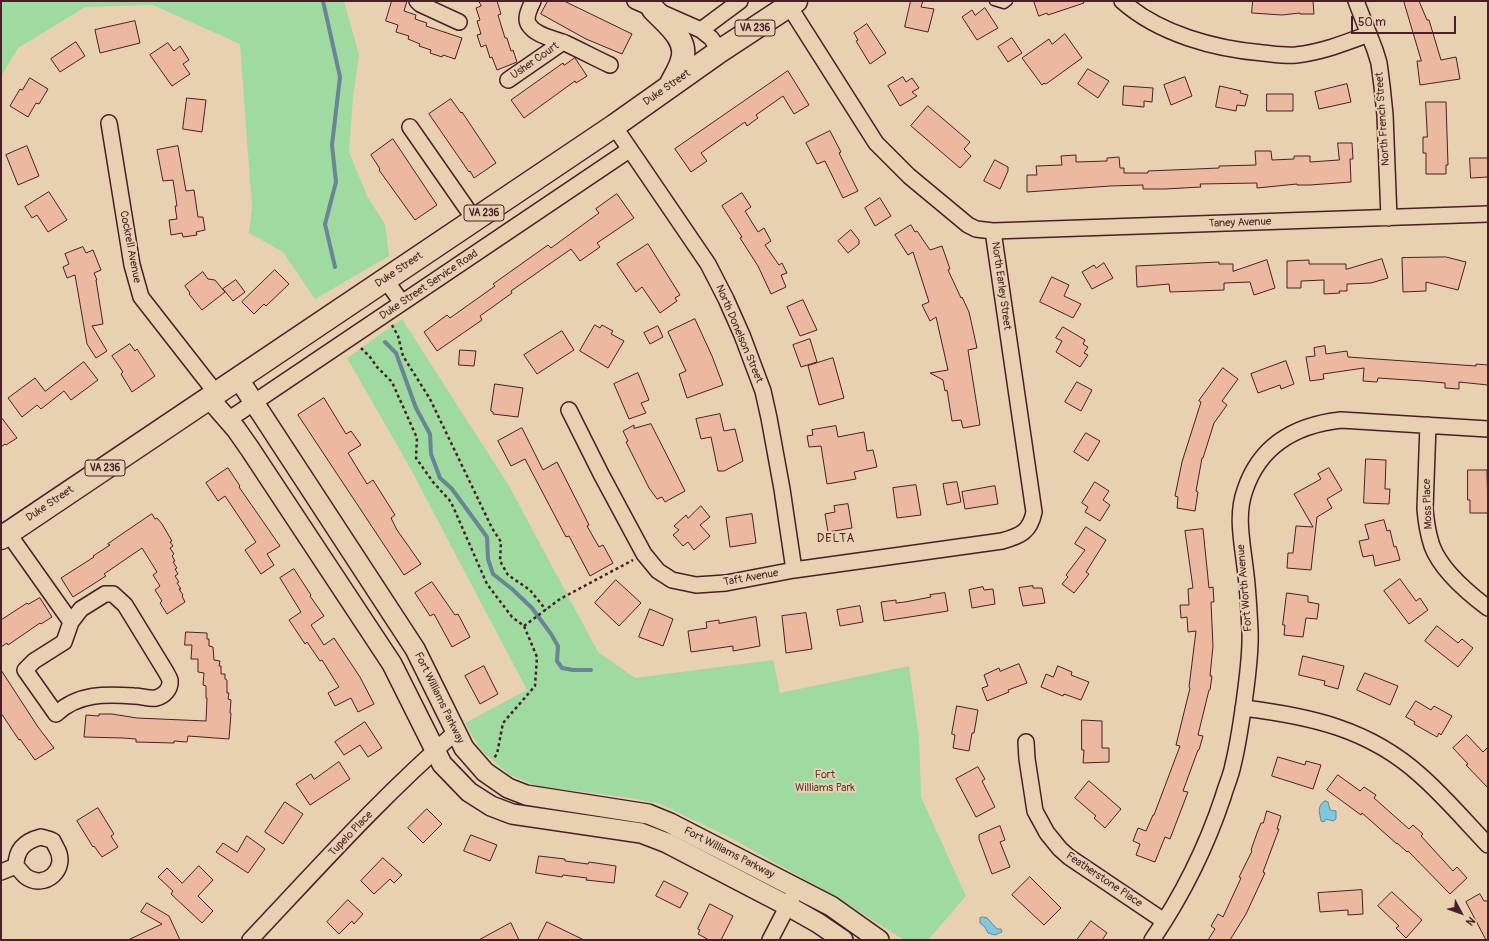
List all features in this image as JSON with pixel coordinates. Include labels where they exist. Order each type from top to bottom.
[{"type":"main road","name":"Duke Street","points":[[5,535],[614,126],[720,51],[792,3]]},
{"type":"main road","points":[[644,5],[676,34],[683,47],[682,60],[670,86]]},
{"type":"street","points":[[417,1],[420,4],[459,22]]},
{"type":"street","name":"Usher Court","points":[[533,1],[527,18],[529,25],[543,35],[562,42],[610,65]]},
{"type":"street","points":[[701,30],[740,1]]},
{"type":"street","points":[[1122,1],[1146,19],[1166,29],[1228,48],[1250,52],[1294,55],[1311,53],[1369,34]]},
{"type":"street","name":"North French Street","points":[[1356,1],[1379,63],[1385,115],[1388,218]]},
{"type":"street","name":"North Earley Street","points":[[792,3],[876,143],[909,176],[968,225],[976,230],[993,231],[1033,502],[1034,512],[1032,522],[1027,529]]},
{"type":"street","points":[[644,5],[701,30],[711,38],[720,51]]},
{"type":"street","name":"Usher Court","points":[[508,80],[562,42]]},
{"type":"street","name":"Cockrell Avenue","points":[[109,123],[132,265],[141,297],[212,396]]},
{"type":"street","name":"North Donelson Street","points":[[614,126],[708,264],[742,335],[760,385],[769,418],[782,489],[794,570]]},
{"type":"street","points":[[410,128],[474,219]]},
{"type":"street","name":"Duke Street Service Road","points":[[228,420],[629,150]]},
{"type":"street","name":"Taney Avenue","points":[[993,231],[1488,214]]},
{"type":"street","points":[[386,279],[402,304]]},
{"type":"street","name":"Fort Williams Parkway","points":[[238,378],[415,649],[464,748],[485,772],[508,788],[526,795],[648,814],[670,823],[831,906],[879,940]]},
{"type":"street","name":"Fort Williams Parkway","points":[[212,396],[250,449],[392,664],[442,764],[469,792],[490,806],[512,814],[641,833],[667,843],[788,906],[818,923],[843,940]]},
{"type":"street","name":"Taft Avenue","points":[[569,410],[644,554],[658,571],[672,580],[696,585],[726,583],[794,570],[1002,541],[1020,535],[1027,529]]},
{"type":"street","name":"Fort Worth Avenue","points":[[1152,940],[1194,870],[1209,836],[1234,765],[1247,683],[1250,632],[1240,518],[1242,498],[1245,488],[1261,457],[1271,448],[1294,433],[1304,428],[1324,422],[1341,420],[1488,429]]},
{"type":"street","name":"Moss Place","points":[[1428,425],[1426,521],[1432,547],[1451,575],[1474,598],[1488,608]]},
{"type":"street","points":[[5,535],[71,622]]},
{"type":"street","points":[[105,594],[113,594],[125,605],[166,672],[170,680],[166,693],[156,698],[104,694],[89,696],[68,704],[56,714],[25,670],[34,661],[64,642],[71,622],[81,608],[105,594]]},
{"type":"street","points":[[1243,708],[1281,713],[1338,726],[1388,750],[1420,775],[1488,845]]},
{"type":"street","name":"Tupelo Place","points":[[250,940],[368,817],[435,750],[456,732]]},
{"type":"street","name":"Featherstone Place","points":[[1026,742],[1027,759],[1035,811],[1047,833],[1069,858],[1164,921]]},
{"type":"street","points":[[1,872],[16,866]]},
{"type":"street","points":[[770,940],[797,888]]},
{"type":"lane","points":[[994,1],[1004,4],[1008,1]]},
{"type":"path","points":[[386,315],[398,336],[403,356],[430,400],[492,528],[501,542],[500,561],[508,575],[530,590],[546,610]]},
{"type":"path","points":[[351,338],[370,357],[376,367],[392,382],[417,438],[416,458],[433,482],[451,502],[487,584],[512,617],[524,626],[538,657],[535,686],[503,723],[497,754],[485,772]]},
{"type":"path","points":[[524,626],[560,599],[644,554]]},
{"type":"green space","points":[[1,1],[344,1],[359,55],[353,97],[349,152],[367,196],[385,224],[389,256],[315,299],[283,252],[249,233],[252,208],[240,44],[153,5],[85,7],[18,48],[1,76]]},
{"type":"green space","name":"Fort Williams Park","points":[[402,319],[509,486],[598,652],[635,678],[773,660],[780,693],[909,666],[919,739],[921,797],[966,896],[928,940],[904,940],[836,897],[731,838],[660,804],[631,798],[537,786],[510,775],[481,750],[465,723],[527,690],[408,464],[347,358]]},
{"type":"water","points":[[1325,801],[1328,802],[1330,810],[1336,811],[1336,819],[1333,821],[1326,819],[1324,822],[1321,821],[1319,813],[1320,805]]},
{"type":"water","points":[[980,918],[987,918],[997,929],[1001,929],[1002,932],[995,935],[988,933],[985,927],[980,923]]},
{"type":"building","points":[[392,1],[407,1],[404,11],[416,15],[415,19],[427,23],[426,26],[462,38],[455,59],[430,53],[431,50],[419,46],[420,44],[408,39],[409,36],[396,32],[398,25],[386,21]]},
{"type":"building","points":[[479,1],[497,1],[501,14],[498,15],[505,38],[507,38],[511,51],[513,50],[517,62],[497,70],[492,57],[490,58],[486,45],[481,47],[477,35],[481,34],[477,21],[480,20],[476,8],[481,6]]},
{"type":"building","points":[[548,1],[564,1],[632,34],[622,54],[586,39],[541,14]]},
{"type":"building","points":[[911,1],[923,1],[921,7],[934,9],[928,32],[905,27]]},
{"type":"building","points":[[1034,1],[1083,1],[1084,3],[1048,15],[1047,13],[1039,16]]},
{"type":"building","points":[[1253,1],[1313,1],[1314,14],[1300,13],[1282,15],[1252,13]]},
{"type":"building","points":[[1404,1],[1419,1],[1427,20],[1429,20],[1441,60],[1456,57],[1460,79],[1420,85],[1417,61],[1421,61]]},
{"type":"building","points":[[985,8],[998,28],[977,40],[962,17],[972,10],[975,15]]},
{"type":"building","points":[[135,21],[140,43],[100,53],[95,30]]},
{"type":"building","points":[[867,24],[886,53],[870,64],[856,41],[858,40],[854,33]]},
{"type":"building","points":[[1065,34],[1082,58],[1046,84],[1044,83],[1042,85],[1022,58],[1049,39],[1052,44]]},
{"type":"building","points":[[1012,38],[1022,53],[1008,62],[998,47]]},
{"type":"building","points":[[76,42],[85,56],[60,72],[51,59]]},
{"type":"building","points":[[168,43],[174,51],[180,46],[189,60],[183,64],[190,74],[172,86],[150,55]]},
{"type":"building","points":[[575,58],[587,76],[576,83],[575,81],[524,118],[511,100],[563,63],[564,65]]},
{"type":"building","points":[[1088,69],[1109,81],[1098,98],[1078,84]]},
{"type":"building","points":[[788,71],[809,105],[794,114],[783,96],[756,115],[758,118],[747,126],[745,122],[701,153],[707,161],[691,172],[675,149]]},
{"type":"building","points":[[903,77],[906,82],[912,78],[919,88],[912,92],[917,96],[900,106],[888,86]]},
{"type":"building","points":[[1185,77],[1192,96],[1171,105],[1164,85]]},
{"type":"building","points":[[30,78],[48,89],[39,104],[36,103],[28,117],[10,106],[20,89],[22,90]]},
{"type":"building","points":[[1347,84],[1351,102],[1319,109],[1315,92]]},
{"type":"building","points":[[1124,86],[1153,88],[1152,102],[1144,101],[1144,107],[1123,105]]},
{"type":"building","points":[[1220,86],[1241,91],[1240,93],[1248,95],[1245,106],[1237,105],[1236,111],[1216,107]]},
{"type":"building","points":[[1267,94],[1293,94],[1293,111],[1267,111]]},
{"type":"building","points":[[187,98],[206,100],[202,132],[183,129]]},
{"type":"building","points":[[451,99],[461,113],[462,112],[496,163],[474,178],[429,114]]},
{"type":"building","points":[[1426,102],[1446,102],[1448,165],[1446,165],[1446,174],[1426,174],[1426,153],[1423,153],[1423,137],[1427,137]]},
{"type":"building","points":[[928,106],[970,142],[964,149],[971,156],[960,168],[911,126]]},
{"type":"building","points":[[830,131],[858,191],[843,198],[825,161],[817,164],[806,143]]},
{"type":"building","points":[[393,139],[437,205],[415,220],[379,170],[380,169],[371,155]]},
{"type":"building","points":[[1338,143],[1352,143],[1353,159],[1350,159],[1351,182],[1310,185],[1297,184],[1257,188],[1257,183],[1200,184],[1201,187],[1165,189],[1143,189],[1143,185],[1110,186],[1027,192],[1027,175],[1037,175],[1036,166],[1062,165],[1061,156],[1076,155],[1076,162],[1107,161],[1107,158],[1119,157],[1120,168],[1124,168],[1124,173],[1148,173],[1148,171],[1256,165],[1255,151],[1271,151],[1272,160],[1294,159],[1294,156],[1310,156],[1310,162],[1339,160]]},
{"type":"building","points":[[27,146],[39,176],[18,185],[6,155]]},
{"type":"building","points":[[178,146],[186,191],[194,190],[198,217],[203,217],[205,230],[196,232],[197,235],[183,237],[182,233],[171,235],[169,220],[177,219],[175,206],[177,206],[173,180],[163,181],[157,150]]},
{"type":"building","points":[[1470,158],[1488,158],[1488,177],[1471,178]]},
{"type":"building","points":[[995,160],[1008,167],[1008,171],[1000,189],[984,181]]},
{"type":"building","points":[[49,192],[67,220],[48,232],[37,215],[32,218],[25,207]]},
{"type":"building","points":[[742,193],[751,207],[745,211],[758,232],[764,228],[771,241],[765,245],[779,265],[782,263],[787,273],[781,275],[786,287],[771,294],[758,266],[740,238],[742,237],[722,206]]},
{"type":"building","points":[[617,194],[634,218],[597,243],[600,247],[580,261],[571,249],[511,291],[512,293],[480,316],[482,320],[437,351],[424,332],[447,315],[450,318],[495,286],[493,284],[548,245],[551,248],[599,213],[596,209]]},
{"type":"building","points":[[880,198],[891,216],[875,226],[865,208]]},
{"type":"building","points":[[911,225],[930,250],[942,246],[950,269],[948,270],[969,312],[977,348],[968,350],[980,425],[963,428],[961,420],[952,421],[947,390],[945,391],[943,380],[930,373],[948,370],[936,317],[930,321],[922,305],[929,302],[913,252],[908,255],[895,235]]},
{"type":"building","points":[[851,230],[859,240],[859,244],[848,253],[838,241]]},
{"type":"building","points":[[648,244],[680,295],[675,298],[677,301],[660,313],[642,287],[636,292],[617,264]]},
{"type":"building","points":[[83,247],[86,253],[93,250],[101,270],[94,273],[97,280],[103,324],[92,326],[107,351],[96,358],[87,344],[75,275],[67,278],[63,267],[69,264],[65,254]]},
{"type":"building","points":[[1446,257],[1466,262],[1458,290],[1426,282],[1426,291],[1403,292],[1402,258]]},
{"type":"building","points":[[1382,259],[1388,278],[1371,283],[1347,284],[1347,291],[1324,294],[1324,280],[1301,281],[1301,288],[1287,288],[1287,261],[1309,260],[1309,264],[1346,264],[1346,269]]},
{"type":"building","points":[[1267,260],[1275,288],[1254,295],[1250,282],[1224,283],[1224,290],[1170,292],[1169,284],[1137,287],[1136,266],[1219,262],[1219,264],[1233,264],[1233,271]]},
{"type":"building","points":[[1104,263],[1113,278],[1092,289],[1082,272],[1094,265],[1096,268]]},
{"type":"building","points":[[275,270],[289,284],[266,306],[264,304],[254,314],[242,302]]},
{"type":"building","points":[[203,272],[208,279],[215,280],[225,292],[202,310],[189,294],[190,293],[185,286]]},
{"type":"building","points":[[1052,277],[1069,285],[1064,296],[1081,304],[1073,318],[1040,302]]},
{"type":"building","points":[[236,280],[245,292],[233,301],[223,289]]},
{"type":"building","points":[[803,300],[817,330],[800,336],[787,307]]},
{"type":"building","points":[[695,319],[723,385],[687,398],[679,374],[686,371],[668,332]]},
{"type":"building","points":[[595,325],[600,328],[602,325],[613,331],[611,334],[624,341],[608,368],[580,351]]},
{"type":"building","points":[[658,326],[663,337],[650,344],[644,333]]},
{"type":"building","points":[[1063,327],[1085,340],[1083,344],[1088,347],[1084,353],[1088,355],[1080,367],[1056,352],[1062,341],[1056,338]]},
{"type":"building","points":[[562,331],[574,350],[537,374],[524,355]]},
{"type":"building","points":[[810,339],[817,362],[801,367],[793,345]]},
{"type":"building","points":[[130,344],[135,351],[137,349],[155,376],[132,392],[121,374],[123,372],[112,356]]},
{"type":"building","points":[[1325,346],[1326,354],[1347,351],[1348,357],[1476,366],[1476,364],[1488,365],[1488,385],[1459,382],[1459,389],[1445,388],[1445,383],[1423,381],[1378,378],[1377,382],[1363,381],[1364,368],[1323,374],[1324,379],[1310,381],[1306,357],[1315,356],[1314,348]]},
{"type":"building","points":[[460,350],[476,351],[474,366],[459,365]]},
{"type":"building","points":[[833,358],[844,398],[819,405],[808,366]]},
{"type":"building","points":[[1286,361],[1294,384],[1281,389],[1280,385],[1258,393],[1251,374]]},
{"type":"building","points":[[84,362],[98,380],[71,400],[64,391],[41,409],[37,405],[22,417],[8,398],[35,378],[45,391]]},
{"type":"building","points":[[1223,368],[1238,379],[1222,401],[1227,405],[1214,423],[1202,458],[1196,491],[1198,492],[1195,511],[1177,508],[1178,497],[1175,496],[1182,462],[1201,402],[1199,401]]},
{"type":"building","points":[[638,373],[649,400],[641,403],[646,413],[629,419],[614,384]]},
{"type":"building","points":[[1077,382],[1092,390],[1081,411],[1065,402]]},
{"type":"building","points":[[495,384],[523,388],[518,417],[493,414],[491,411]]},
{"type":"building","points":[[324,398],[346,434],[351,431],[361,445],[348,453],[367,484],[373,480],[395,515],[391,518],[397,530],[421,564],[404,575],[298,415]]},
{"type":"building","points":[[720,414],[724,431],[735,429],[743,461],[724,471],[718,471],[711,437],[701,439],[696,419]]},
{"type":"building","points":[[1,417],[17,438],[1,447]]},
{"type":"building","points":[[651,424],[685,491],[665,502],[662,497],[657,499],[649,488],[626,442],[628,441],[623,431],[634,425],[634,428]]},
{"type":"building","points":[[836,426],[838,437],[864,432],[867,451],[873,450],[877,467],[854,472],[856,479],[827,484],[821,446],[809,447],[807,436],[813,435],[812,430]]},
{"type":"building","points":[[522,428],[543,470],[557,462],[589,525],[587,526],[599,547],[603,545],[613,563],[590,576],[569,536],[566,537],[525,459],[511,466],[498,441]]},
{"type":"building","points":[[1086,433],[1100,441],[1088,461],[1074,452]]},
{"type":"building","points":[[1366,459],[1386,460],[1385,489],[1390,489],[1389,504],[1364,503]]},
{"type":"building","points":[[228,468],[240,486],[239,487],[280,546],[267,554],[274,565],[261,574],[245,550],[256,542],[225,496],[218,501],[206,483]]},
{"type":"building","points":[[1329,468],[1342,490],[1327,499],[1332,508],[1317,517],[1311,570],[1287,568],[1288,553],[1293,553],[1296,526],[1313,527],[1294,494],[1321,479],[1318,474]]},
{"type":"building","points":[[1468,470],[1487,470],[1488,513],[1470,513],[1470,500],[1468,500]]},
{"type":"building","points":[[957,482],[961,502],[947,505],[943,484]]},
{"type":"building","points":[[1095,482],[1109,491],[1103,500],[1110,505],[1100,521],[1085,512],[1088,507],[1082,503]]},
{"type":"building","points":[[916,485],[921,515],[897,518],[893,488]]},
{"type":"building","points":[[995,486],[998,504],[965,509],[962,492]]},
{"type":"building","points":[[848,504],[852,528],[828,532],[825,514],[835,512],[834,506]]},
{"type":"building","points":[[701,506],[710,517],[700,525],[710,536],[694,550],[688,542],[683,546],[673,535],[679,530],[674,526],[686,515],[688,518]]},
{"type":"building","points":[[152,514],[155,519],[157,518],[162,524],[172,541],[170,542],[173,546],[170,548],[174,554],[172,556],[175,561],[173,562],[177,568],[175,569],[178,574],[175,576],[179,582],[177,583],[181,589],[179,589],[185,602],[167,614],[160,603],[162,601],[155,590],[160,586],[153,575],[157,572],[142,548],[104,574],[106,576],[73,597],[61,578],[94,557],[93,556],[110,545],[108,544]]},
{"type":"building","points":[[752,514],[756,543],[730,547],[726,518]]},
{"type":"building","points":[[1384,520],[1387,531],[1390,530],[1394,547],[1396,546],[1400,560],[1375,566],[1373,555],[1363,557],[1359,541],[1369,539],[1365,525]]},
{"type":"building","points":[[1086,527],[1106,540],[1086,572],[1089,574],[1074,593],[1062,584],[1068,577],[1066,575],[1085,550],[1075,544]]},
{"type":"building","points":[[1203,529],[1209,588],[1213,587],[1214,602],[1211,602],[1213,646],[1210,690],[1198,735],[1203,736],[1183,791],[1188,792],[1170,839],[1165,837],[1155,862],[1136,855],[1140,844],[1133,841],[1138,828],[1146,831],[1154,815],[1180,746],[1176,745],[1190,688],[1196,631],[1188,632],[1187,617],[1181,618],[1180,605],[1189,605],[1188,589],[1193,588],[1185,531]]},
{"type":"building","points":[[294,569],[324,616],[311,625],[324,645],[334,638],[360,677],[374,704],[358,712],[351,698],[335,706],[328,693],[339,687],[322,660],[320,661],[307,642],[305,644],[289,620],[301,612],[280,578]]},
{"type":"building","points":[[1400,579],[1416,601],[1420,598],[1428,610],[1409,624],[1384,591]]},
{"type":"building","points":[[616,580],[641,603],[619,626],[595,603]]},
{"type":"building","points":[[432,582],[455,615],[458,614],[470,637],[452,647],[434,614],[430,616],[415,593]]},
{"type":"building","points":[[1033,586],[1033,588],[1042,588],[1045,603],[1023,606],[1019,588]]},
{"type":"building","points":[[983,587],[984,590],[993,589],[995,604],[972,608],[969,590]]},
{"type":"building","points":[[945,593],[948,611],[884,621],[881,602],[896,600],[896,603],[905,602],[931,597],[930,595]]},
{"type":"building","points":[[1287,593],[1308,596],[1308,602],[1319,604],[1317,619],[1306,618],[1303,637],[1284,635],[1285,625],[1283,625]]},
{"type":"building","points":[[40,598],[52,617],[41,624],[40,623],[8,645],[7,643],[1,647],[1,620],[27,603],[28,604]]},
{"type":"building","points":[[860,606],[863,622],[840,626],[837,610]]},
{"type":"building","points":[[650,609],[673,619],[663,646],[639,637]]},
{"type":"building","points":[[806,613],[812,649],[786,653],[782,616]]},
{"type":"building","points":[[756,617],[760,646],[733,651],[733,646],[691,652],[688,631],[707,628],[706,622],[719,620],[719,623]]},
{"type":"building","points":[[1437,626],[1458,643],[1462,639],[1473,648],[1458,667],[1425,641]]},
{"type":"building","points":[[186,632],[207,633],[209,646],[213,647],[214,660],[220,661],[219,666],[221,666],[221,674],[225,674],[225,679],[227,680],[227,693],[229,693],[228,699],[231,700],[229,739],[188,736],[187,742],[174,741],[174,743],[136,742],[136,739],[123,738],[84,737],[86,715],[99,716],[99,714],[112,714],[137,718],[206,721],[207,698],[206,686],[203,685],[204,673],[198,672],[198,659],[191,659],[192,645],[185,645]]},
{"type":"building","points":[[1303,656],[1344,666],[1338,689],[1324,685],[1325,681],[1299,675]]},
{"type":"building","points":[[1019,664],[1027,683],[1008,690],[1009,692],[987,701],[982,688],[988,686],[984,675],[999,668],[1000,671]]},
{"type":"building","points":[[484,666],[498,694],[480,704],[465,676]]},
{"type":"building","points":[[1058,666],[1072,672],[1071,675],[1089,682],[1081,700],[1064,694],[1063,696],[1041,687],[1046,674],[1053,677]]},
{"type":"building","points":[[1,670],[38,727],[54,748],[35,760],[20,739],[19,740],[1,713]]},
{"type":"building","points":[[1365,673],[1398,686],[1390,705],[1357,690]]},
{"type":"building","points":[[1416,701],[1431,710],[1434,706],[1452,716],[1441,735],[1439,733],[1437,737],[1414,724],[1415,722],[1406,717]]},
{"type":"building","points":[[957,706],[978,710],[969,751],[953,748],[955,735],[952,734]]},
{"type":"building","points":[[1082,720],[1102,721],[1102,748],[1109,748],[1109,762],[1083,763],[1084,750],[1082,750]]},
{"type":"building","points":[[365,722],[382,748],[368,757],[360,745],[344,755],[335,742]]},
{"type":"building","points":[[1467,735],[1483,752],[1488,747],[1488,788],[1466,765],[1468,764],[1453,748]]},
{"type":"building","points":[[1278,757],[1305,765],[1306,761],[1321,765],[1313,789],[1272,776]]},
{"type":"building","points":[[339,762],[350,779],[310,805],[296,784],[311,774],[314,779]]},
{"type":"building","points":[[978,767],[985,779],[982,781],[995,807],[976,817],[956,779]]},
{"type":"building","points":[[1338,775],[1360,791],[1364,787],[1376,795],[1374,798],[1409,829],[1413,825],[1423,834],[1421,836],[1453,871],[1457,867],[1467,878],[1450,894],[1408,851],[1407,852],[1397,844],[1362,813],[1361,815],[1327,790]]},
{"type":"building","points":[[1089,781],[1121,809],[1105,828],[1094,818],[1096,816],[1075,798]]},
{"type":"building","points":[[285,802],[303,814],[283,844],[265,832]]},
{"type":"building","points":[[98,808],[114,834],[111,836],[118,847],[102,857],[94,846],[93,847],[77,821]]},
{"type":"building","points":[[427,809],[442,824],[423,843],[408,828]]},
{"type":"building","points":[[1267,811],[1281,816],[1277,829],[1279,829],[1263,872],[1265,873],[1246,914],[1230,940],[1208,940],[1215,929],[1211,926],[1218,914],[1223,917],[1241,878],[1239,877],[1252,851],[1251,850],[1257,833],[1261,823],[1263,823]]},
{"type":"building","points":[[1000,826],[1005,840],[1000,842],[1010,867],[992,874],[979,839],[979,835]]},
{"type":"building","points":[[471,835],[497,845],[490,861],[464,851]]},
{"type":"building","points":[[247,836],[265,849],[248,873],[216,852],[223,843],[237,852]]},
{"type":"building","points":[[539,856],[565,859],[565,861],[588,864],[589,862],[616,866],[614,883],[586,880],[587,878],[563,875],[562,877],[536,873]]},
{"type":"building","points":[[383,858],[402,875],[394,883],[390,879],[374,894],[361,881]]},
{"type":"building","points":[[199,866],[213,880],[198,896],[213,911],[202,923],[171,894],[173,891],[158,877],[167,868],[182,883]]},
{"type":"building","points":[[1030,877],[1061,908],[1044,925],[1012,895]]},
{"type":"building","points":[[664,881],[688,893],[680,908],[656,896]]},
{"type":"building","points":[[1362,890],[1363,914],[1348,915],[1348,910],[1320,912],[1318,893]]},
{"type":"building","points":[[1392,892],[1422,920],[1406,938],[1396,928],[1399,926],[1378,906]]},
{"type":"building","points":[[1480,894],[1484,901],[1488,901],[1488,940],[1486,940],[1466,902]]},
{"type":"building","points":[[348,900],[363,914],[354,924],[352,921],[339,934],[327,922]]},
{"type":"building","points":[[147,903],[169,916],[180,940],[128,940],[162,924],[141,912]]},
{"type":"building","points":[[710,904],[733,916],[721,940],[709,940],[698,934],[700,930],[698,929]]},
{"type":"building","points":[[1091,921],[1107,933],[1102,940],[1077,940]]},
{"type":"building","points":[[547,922],[584,940],[538,940]]},
{"type":"building","points":[[511,923],[519,940],[479,940]]},
{"type":"waterway","points":[[323,1],[340,77],[332,145],[336,182],[325,224],[335,267]]},
{"type":"waterway","points":[[385,342],[396,353],[416,408],[430,434],[431,454],[440,478],[452,489],[487,537],[488,559],[493,574],[532,608],[558,646],[557,661],[562,668],[573,670],[591,670]]},
{"type":"district","name":"DELTA","points":[[836,539]]}]
